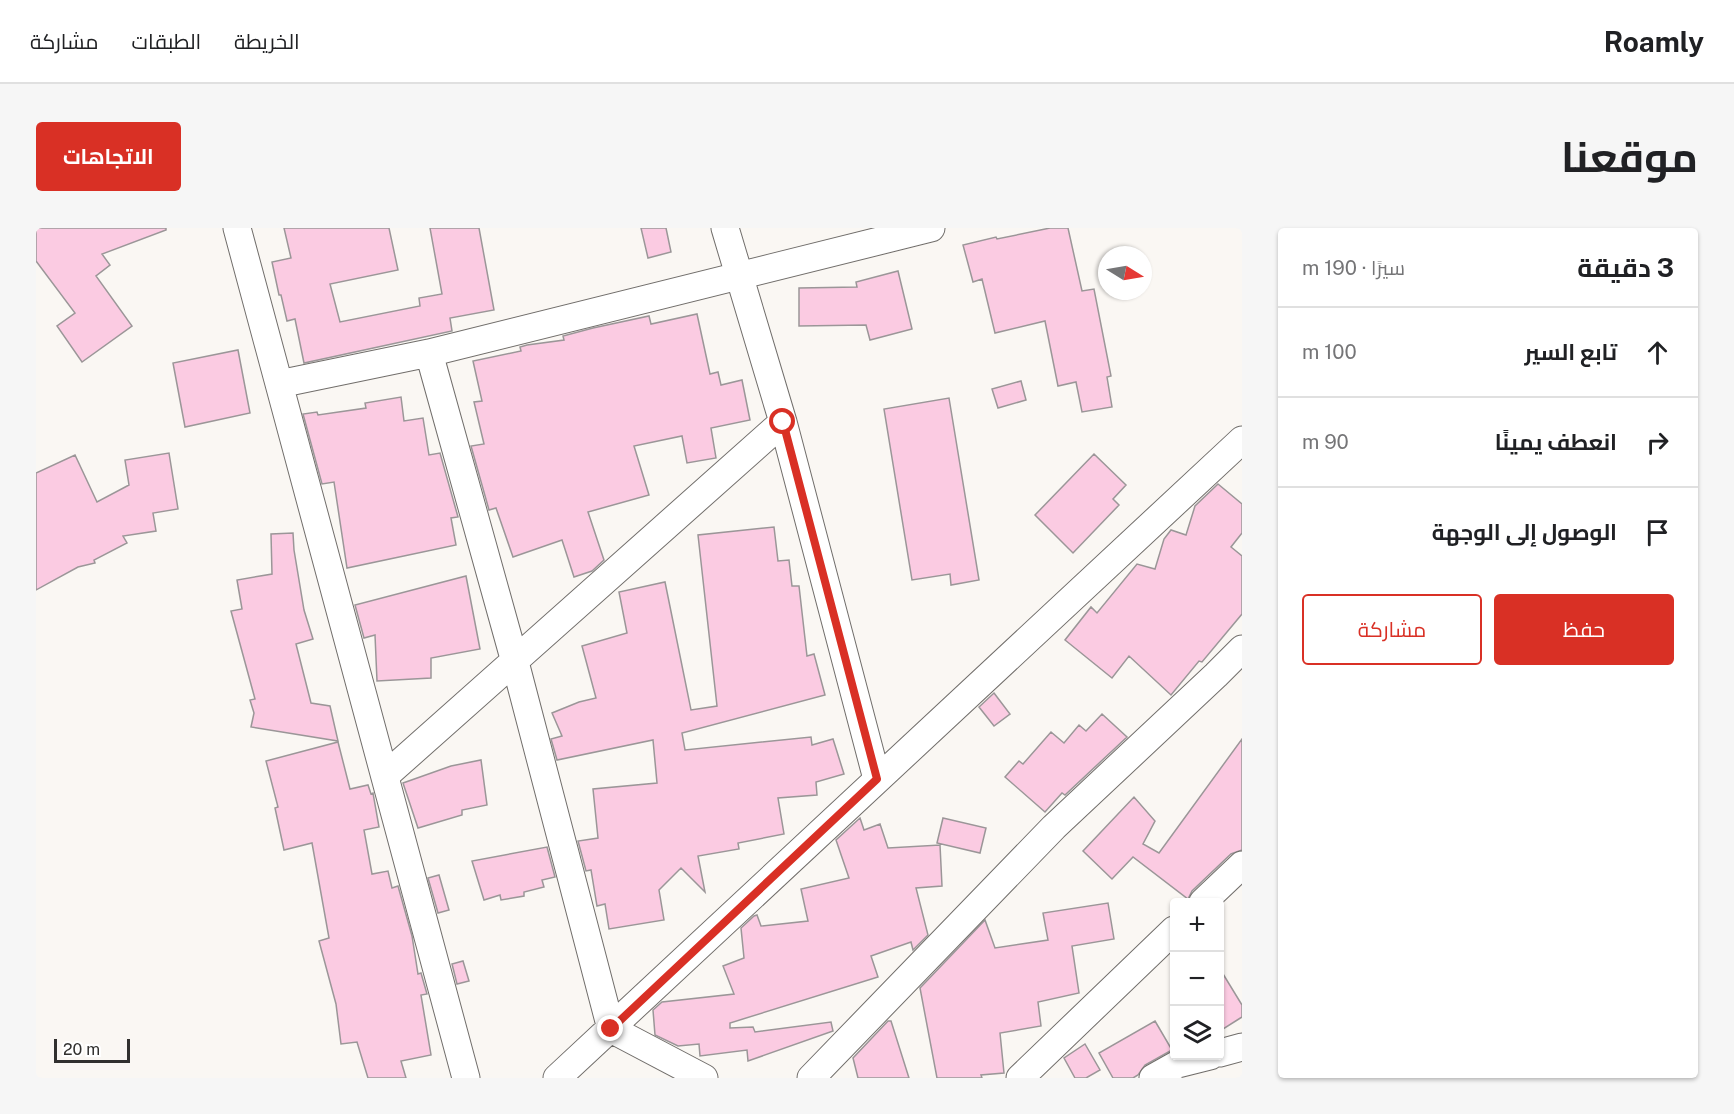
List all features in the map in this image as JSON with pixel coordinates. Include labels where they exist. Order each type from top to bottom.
[{"type":"street","points":[[237,228],[466,1078]]},
{"type":"street","points":[[725,228],[783,422],[877,779]]},
{"type":"street","points":[[279,384],[429,353],[931,228]]},
{"type":"street","points":[[429,353],[515,662],[611,1029],[704,1078]]},
{"type":"street","points":[[385,776],[783,422]]},
{"type":"street","points":[[557,1078],[1242,440]]},
{"type":"street","points":[[811,1078],[1053,827],[1242,649]]},
{"type":"street","points":[[1208,898],[1242,865]]},
{"type":"street","points":[[1020,1078],[1170,934]]},
{"type":"street","points":[[1224,1052],[1242,1047]]},
{"type":"street","points":[[1153,1078],[1178,1064],[1194,1060]]},
{"type":"building","points":[[36,228],[166,228],[166,230],[102,254],[110,265],[96,276],[132,326],[82,362],[57,326],[75,313],[36,261]]},
{"type":"building","points":[[284,228],[389,228],[398,270],[330,284],[340,322],[420,306],[419,298],[442,294],[430,228],[479,228],[494,310],[450,318],[452,331],[304,363],[295,319],[287,321],[272,262],[291,258]]},
{"type":"building","points":[[641,228],[666,228],[671,252],[648,258]]},
{"type":"building","points":[[1050,228],[1068,228],[1082,291],[1094,289],[1111,376],[1107,377],[1112,407],[1082,412],[1076,382],[1058,386],[1045,321],[995,333],[982,279],[973,282],[963,245]]},
{"type":"building","points":[[898,271],[912,329],[870,340],[866,325],[799,326],[799,288],[857,287],[856,282]]},
{"type":"building","points":[[697,314],[710,374],[718,372],[721,385],[742,380],[750,420],[711,428],[716,458],[687,463],[682,436],[634,446],[649,495],[588,512],[604,560],[592,571],[574,577],[562,540],[513,557],[496,508],[489,510],[471,446],[484,444],[474,402],[482,401],[473,361],[521,351],[520,347],[527,345],[564,340],[563,336],[593,328],[649,316],[651,324]]},
{"type":"building","points":[[238,350],[250,413],[185,427],[173,363]]},
{"type":"building","points":[[1021,381],[1026,400],[998,408],[992,389]]},
{"type":"building","points":[[401,397],[404,421],[423,418],[429,455],[440,453],[458,517],[451,518],[456,545],[347,568],[334,482],[322,484],[303,414],[317,412],[318,415],[366,408],[365,403]]},
{"type":"building","points":[[949,398],[979,580],[951,585],[950,574],[912,580],[884,409]]},
{"type":"building","points":[[169,453],[178,509],[153,513],[156,531],[123,536],[127,543],[94,560],[95,563],[78,567],[36,590],[36,473],[75,455],[97,502],[129,485],[125,460]]},
{"type":"building","points":[[1094,454],[1126,485],[1113,499],[1119,505],[1073,553],[1035,515]]},
{"type":"building","points":[[1218,484],[1242,504],[1242,533],[1231,547],[1242,556],[1242,614],[1171,695],[1129,656],[1112,678],[1065,640],[1091,607],[1097,613],[1137,564],[1155,569],[1164,539],[1171,530],[1186,535],[1195,506]]},
{"type":"building","points":[[774,527],[778,561],[789,560],[792,586],[799,586],[807,656],[814,654],[825,695],[682,733],[685,750],[811,737],[812,745],[833,739],[844,774],[816,782],[817,795],[778,798],[784,834],[738,843],[739,849],[698,856],[705,892],[681,868],[659,890],[664,920],[609,929],[605,904],[597,906],[591,870],[586,871],[578,841],[598,838],[593,789],[657,783],[653,740],[557,760],[551,739],[562,736],[552,713],[596,698],[582,646],[627,633],[619,592],[665,582],[691,710],[717,706],[698,535]]},
{"type":"building","points":[[293,533],[304,610],[313,639],[296,644],[311,703],[330,706],[338,741],[251,727],[254,713],[250,700],[255,699],[231,611],[242,609],[237,580],[272,574],[271,534]]},
{"type":"building","points":[[466,576],[480,649],[431,658],[431,678],[377,681],[375,635],[364,638],[355,605]]},
{"type":"building","points":[[994,693],[1010,714],[994,726],[979,707]]},
{"type":"building","points":[[1102,714],[1127,737],[1065,795],[1062,793],[1045,812],[1005,777],[1019,761],[1023,764],[1051,732],[1064,743],[1079,725],[1086,731]]},
{"type":"building","points":[[1242,739],[1242,850],[1231,854],[1192,891],[1188,898],[1133,857],[1112,879],[1083,851],[1134,797],[1155,821],[1143,844],[1159,853]]},
{"type":"building","points":[[338,742],[350,789],[368,785],[371,794],[373,793],[379,827],[364,830],[372,874],[388,871],[392,888],[398,886],[412,936],[418,974],[421,973],[427,994],[421,995],[431,1055],[401,1061],[406,1078],[368,1078],[357,1042],[341,1044],[336,1004],[319,941],[329,938],[312,843],[284,850],[275,808],[278,807],[266,761]]},
{"type":"building","points":[[481,760],[487,805],[462,810],[462,815],[418,828],[403,783],[451,766]]},
{"type":"building","points":[[860,818],[864,830],[880,824],[888,848],[940,845],[942,886],[916,888],[928,935],[913,950],[911,942],[871,956],[878,977],[730,1023],[730,1028],[753,1027],[755,1032],[831,1022],[833,1031],[748,1061],[747,1050],[700,1056],[699,1044],[678,1046],[655,1035],[653,1010],[662,1002],[734,994],[723,966],[744,958],[741,928],[754,916],[757,915],[761,926],[808,921],[801,889],[849,878],[836,840]]},
{"type":"building","points":[[943,818],[986,828],[980,853],[937,843]]},
{"type":"building","points":[[547,847],[555,877],[542,880],[544,887],[524,892],[524,896],[501,900],[500,895],[484,900],[472,861]]},
{"type":"building","points":[[439,875],[449,910],[438,913],[428,878]]},
{"type":"building","points":[[1108,903],[1114,939],[1072,946],[1079,993],[1038,1002],[1041,1026],[1000,1033],[1004,1073],[981,1075],[982,1078],[937,1078],[920,988],[985,920],[995,948],[1048,940],[1043,913]]},
{"type":"building","points":[[463,961],[469,981],[457,984],[452,964]]},
{"type":"building","points":[[1224,976],[1242,1005],[1242,1017],[1224,1028]]},
{"type":"building","points":[[888,1021],[891,1021],[909,1078],[858,1078],[853,1058]]},
{"type":"building","points":[[1155,1021],[1170,1047],[1170,1051],[1145,1065],[1133,1078],[1113,1078],[1099,1053]]},
{"type":"building","points":[[1085,1044],[1100,1070],[1086,1078],[1075,1078],[1064,1058]]},
{"type":"route","points":[[611,1029],[877,779],[783,422]]}]
